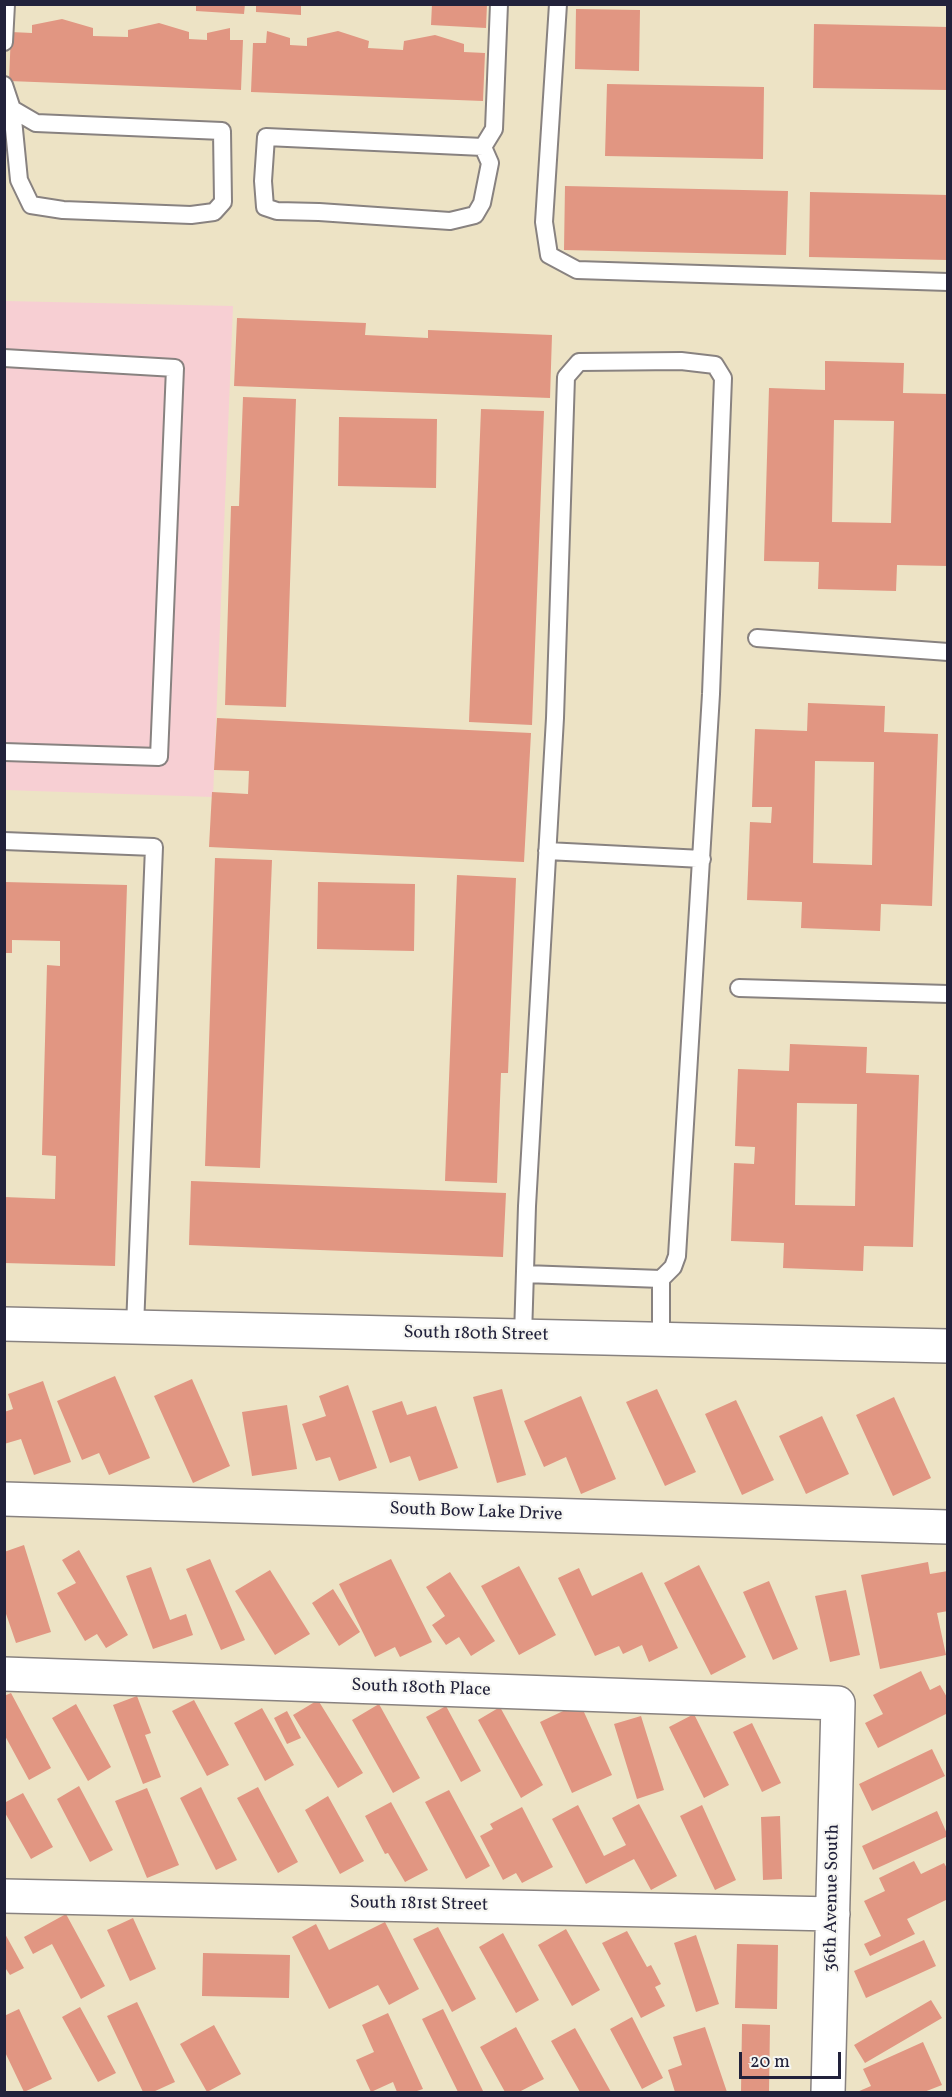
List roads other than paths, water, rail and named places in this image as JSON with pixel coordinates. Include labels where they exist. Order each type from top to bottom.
[{"type":"street","name":"South 180th Street","points":[[4,1324],[948,1346]]},
{"type":"street","name":"South Bow Lake Drive","points":[[4,1499],[948,1527]]},
{"type":"street","name":"South 180th Place","points":[[4,1674],[838,1703]]},
{"type":"street","name":"36th Avenue South","points":[[828,2092],[838,1703]]},
{"type":"street","name":"South 181st Street","points":[[4,1896],[832,1914]]},
{"type":"lane","points":[[4,42],[6,4]]},
{"type":"lane","points":[[483,147],[494,129],[499,4]]},
{"type":"lane","points":[[558,4],[544,222],[549,255],[578,270],[948,282]]},
{"type":"lane","points":[[4,85],[12,109],[19,180],[31,205],[63,210],[191,215],[214,212],[223,202],[222,131],[36,123],[12,109]]},
{"type":"lane","points":[[266,137],[483,147],[490,163],[482,203],[474,215],[450,220],[277,211],[265,207],[263,182],[266,137]]},
{"type":"lane","points":[[4,358],[175,368],[159,757],[4,752]]},
{"type":"lane","points":[[523,1336],[528,1195],[555,718],[566,377],[579,362],[681,361],[715,365],[723,378],[711,694],[677,1256],[673,1267],[661,1279],[661,1339]]},
{"type":"lane","points":[[757,638],[948,652]]},
{"type":"lane","points":[[4,841],[154,847],[135,1327]]},
{"type":"lane","points":[[547,851],[702,859]]},
{"type":"lane","points":[[739,988],[948,994]]},
{"type":"lane","points":[[525,1274],[661,1279]]}]
